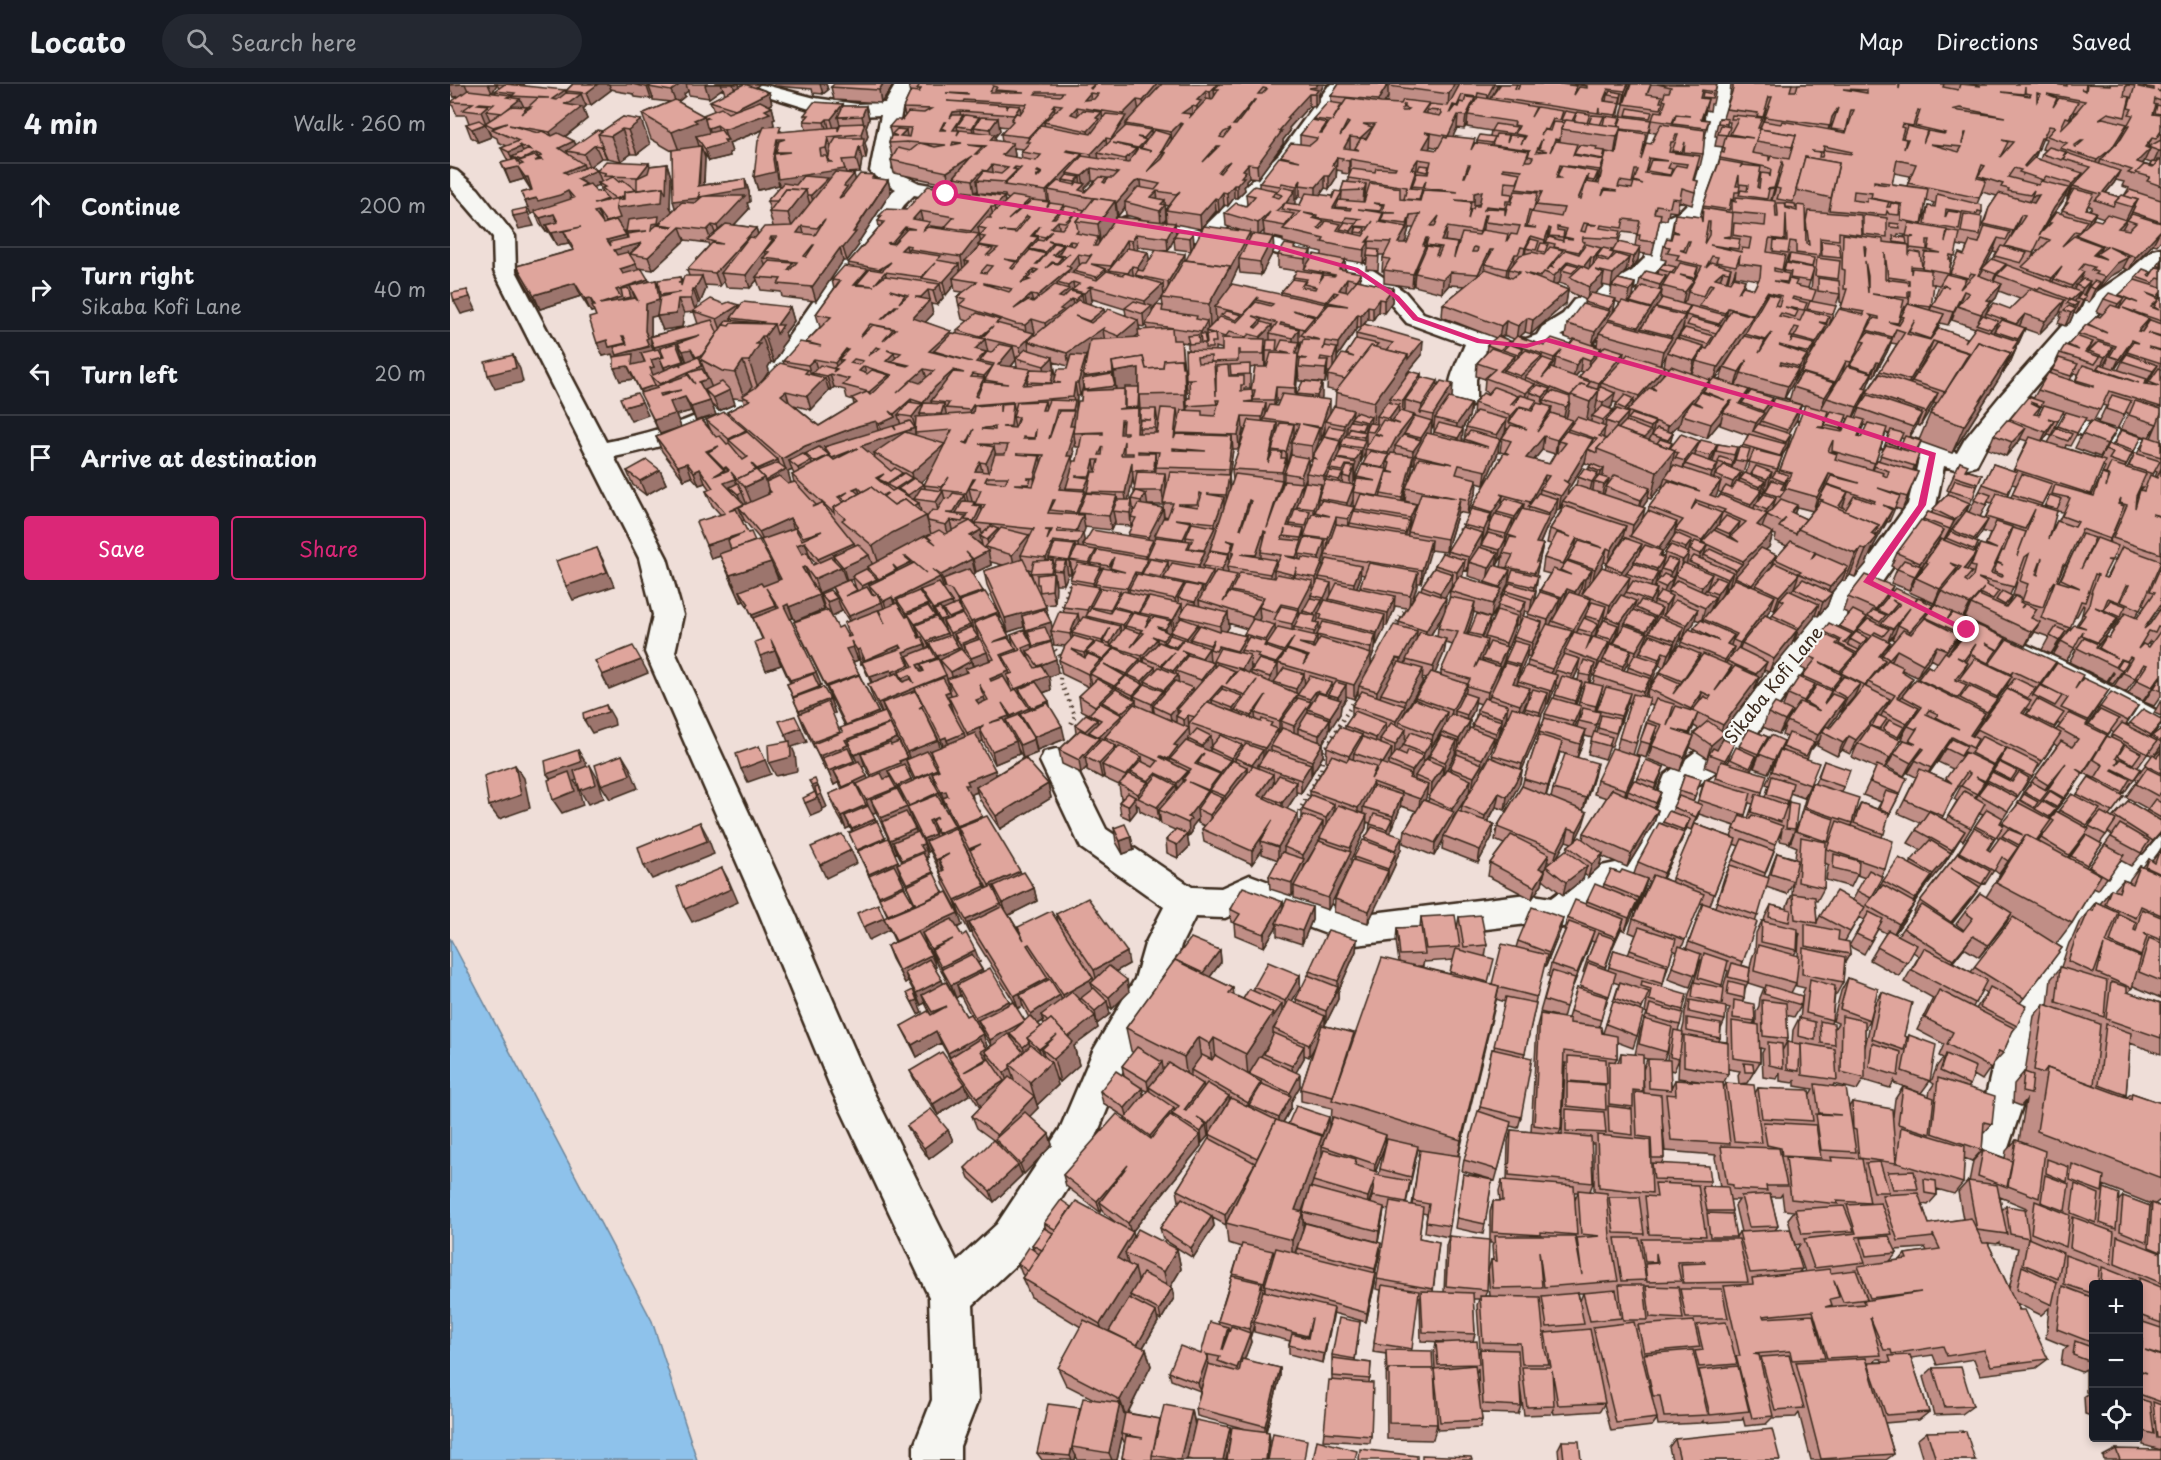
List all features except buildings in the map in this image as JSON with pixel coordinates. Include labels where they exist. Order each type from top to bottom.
[{"type":"street","points":[[727,84],[774,92],[813,104],[856,110],[892,109]]},
{"type":"street","points":[[906,84],[892,109],[880,171],[898,184],[909,188],[985,201]]},
{"type":"street","points":[[1208,235],[1286,158],[1340,84]]},
{"type":"street","points":[[1546,340],[1551,332],[1571,319],[1582,305],[1597,300],[1640,276],[1654,261],[1669,225],[1687,216],[1700,202],[1709,170],[1717,101],[1726,84]]},
{"type":"street","points":[[450,175],[470,194],[504,236],[505,271],[653,558],[668,615],[660,652],[777,914],[853,1093],[951,1296],[955,1400],[937,1446],[938,1460]]},
{"type":"street","points":[[597,452],[687,431],[747,403],[765,388],[896,200],[909,188]]},
{"type":"street","points":[[1106,219],[1273,246],[1356,269],[1397,297],[1415,318],[1479,341],[1527,346],[1546,340],[1615,358]]},
{"type":"street","points":[[1739,393],[1933,455],[1959,462],[1967,460],[1974,445],[2010,400],[2092,306],[2140,273],[2161,255]]},
{"type":"street","points":[[1463,401],[1463,378],[1479,341]]},
{"type":"street","points":[[2010,400],[2124,441],[2161,450]]},
{"type":"street","name":"Sikaba Kofi Lane","points":[[1185,902],[1225,903],[1250,890],[1356,930],[1527,909],[1556,914],[1604,878],[1626,877],[1668,811],[1677,784],[1735,739],[1855,584],[1867,582],[1922,505],[1933,455]]},
{"type":"street","points":[[1867,582],[2050,668],[2161,727]]},
{"type":"street","points":[[951,1296],[1012,1239],[1075,1141],[1107,1063],[1152,983],[1163,944],[1185,902],[1094,838],[1056,761]]},
{"type":"street","points":[[1989,1149],[2007,1091],[2022,1023],[2060,950],[2085,910],[2140,865],[2161,844]]},
{"type":"path","points":[[1463,401],[1464,410],[1474,421],[1506,432],[1506,439],[1499,453],[1500,465],[1495,474]]},
{"type":"path","points":[[1451,547],[1464,521],[1469,519]]},
{"type":"path","points":[[1058,623],[1071,577]]},
{"type":"path","points":[[1391,634],[1402,613],[1412,609]]},
{"type":"path","points":[[1055,634],[1052,645],[1061,658],[1059,681],[1075,715],[1070,724],[1071,741],[1056,761]]},
{"type":"path","points":[[1294,822],[1321,770],[1324,751],[1364,683]]},
{"type":"water","points":[[450,938],[652,1321],[697,1460],[450,1460]]},
{"type":"route","points":[[946,194],[1273,246],[1356,269],[1397,297],[1415,318],[1479,341],[1527,346],[1546,340],[1807,413],[1933,455],[1922,505],[1867,582],[1967,630]]}]
